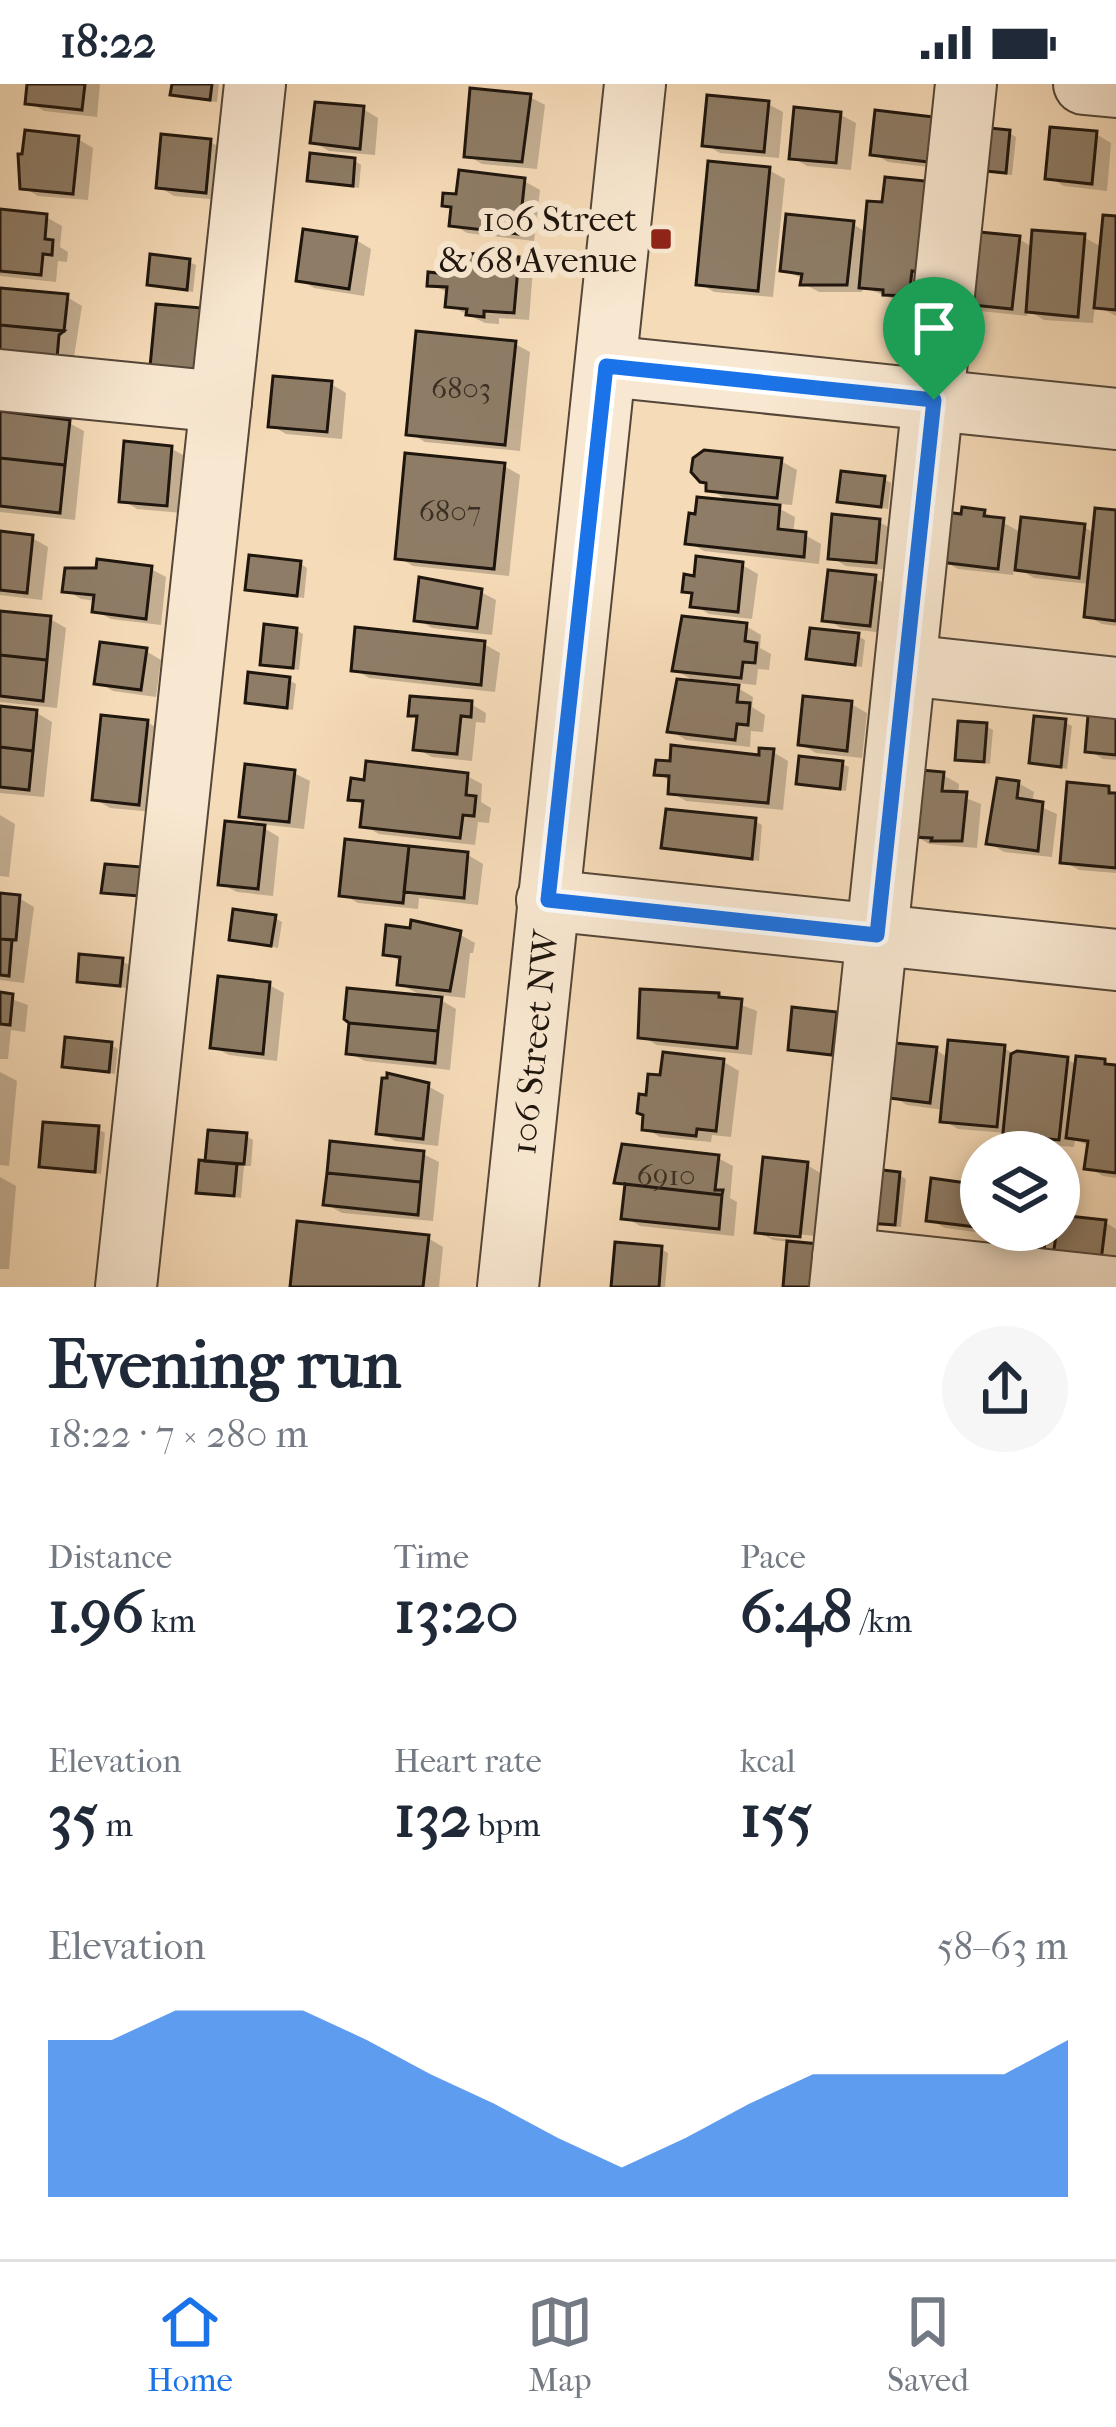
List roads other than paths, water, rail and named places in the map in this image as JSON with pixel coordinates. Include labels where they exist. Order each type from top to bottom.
[{"type":"street","points":[[126,1287],[255,84]]},
{"type":"street","name":"106 Street NW","points":[[508,1287],[635,84]]},
{"type":"street","points":[[966,84],[842,1272],[1112,1287]]},
{"type":"street","points":[[1084,84],[1116,88]]},
{"type":"street","points":[[606,366],[1116,419]]},
{"type":"street","points":[[0,380],[220,402]]},
{"type":"street","points":[[906,665],[1116,688]]},
{"type":"street","points":[[548,900],[1116,960]]},
{"type":"place","name":"106 Street & 68 Avenue","points":[[661,239]]}]
